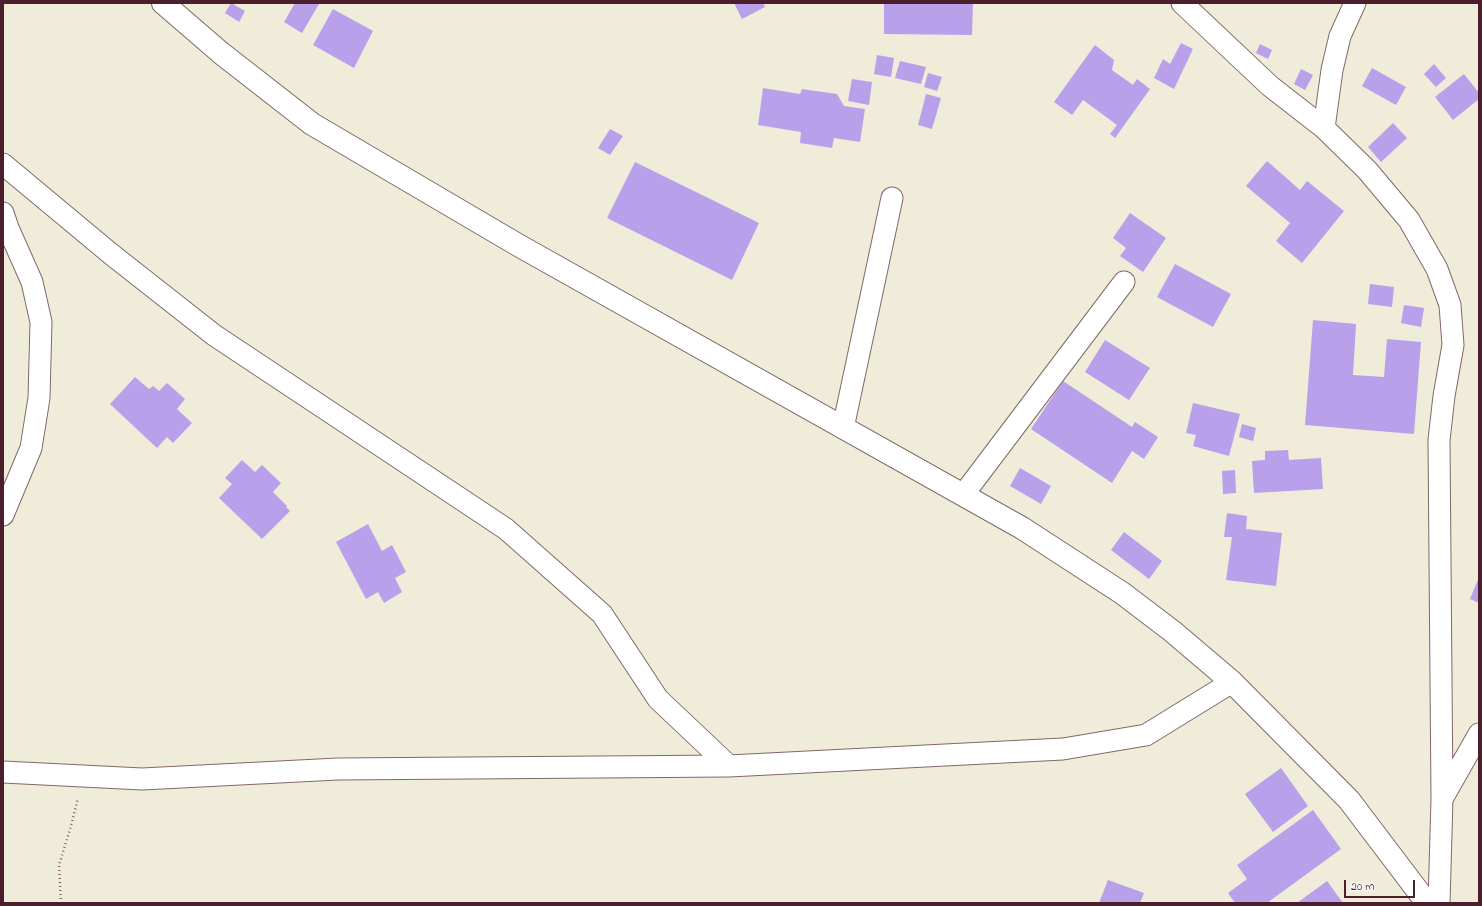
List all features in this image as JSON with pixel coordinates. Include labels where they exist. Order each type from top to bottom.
[{"type":"street","points":[[163,3],[221,54],[312,124],[518,245],[1022,528],[1122,593],[1172,631],[1232,682],[1349,800],[1427,903]]},
{"type":"street","points":[[1182,3],[1270,86],[1324,128],[1367,170],[1409,220],[1437,269],[1450,305],[1453,345],[1444,396],[1439,440],[1442,799],[1439,903]]},
{"type":"street","points":[[1324,128],[1333,63],[1340,36],[1355,3]]},
{"type":"street","points":[[3,164],[111,254],[214,335],[506,529],[602,614],[658,699],[729,766]]},
{"type":"street","points":[[843,428],[892,198]]},
{"type":"street","points":[[3,213],[8,228],[32,282],[41,322],[39,398],[31,448],[3,515]]},
{"type":"street","points":[[963,495],[1124,282]]},
{"type":"street","points":[[3,772],[142,779],[338,769],[729,766],[1063,749],[1146,735],[1232,682]]},
{"type":"street","points":[[1442,799],[1479,734]]},
{"type":"path","points":[[61,903],[59,865],[84,776]]},
{"type":"building","points":[[231,3],[245,11],[239,22],[225,13]]},
{"type":"building","points":[[295,3],[319,4],[302,33],[284,22]]},
{"type":"building","points":[[734,3],[763,3],[765,7],[742,19]]},
{"type":"building","points":[[884,3],[973,3],[972,35],[884,34]]},
{"type":"building","points":[[333,9],[373,31],[354,68],[313,45]]},
{"type":"building","points":[[1181,43],[1193,49],[1174,89],[1154,78],[1163,59],[1170,64]]},
{"type":"building","points":[[1260,44],[1272,50],[1268,59],[1256,53]]},
{"type":"building","points":[[1095,45],[1114,60],[1112,70],[1133,85],[1137,79],[1150,89],[1115,138],[1110,134],[1117,125],[1083,100],[1072,115],[1054,102]]},
{"type":"building","points":[[877,55],[894,58],[891,77],[874,74]]},
{"type":"building","points":[[900,61],[926,67],[921,84],[895,78]]},
{"type":"building","points":[[1434,64],[1446,78],[1436,87],[1424,74]]},
{"type":"building","points":[[1372,68],[1406,87],[1396,105],[1362,86]]},
{"type":"building","points":[[1301,69],[1313,75],[1305,90],[1294,84]]},
{"type":"building","points":[[928,73],[942,77],[937,91],[924,87]]},
{"type":"building","points":[[1464,74],[1479,93],[1479,99],[1453,120],[1435,97]]},
{"type":"building","points":[[852,79],[872,82],[869,105],[848,101]]},
{"type":"building","points":[[763,88],[800,94],[802,89],[837,94],[844,106],[865,109],[860,142],[834,138],[832,148],[800,143],[801,132],[758,125]]},
{"type":"building","points":[[926,94],[941,98],[932,129],[918,125]]},
{"type":"building","points":[[1393,123],[1407,138],[1381,162],[1368,147]]},
{"type":"building","points":[[610,129],[623,136],[610,155],[598,148]]},
{"type":"building","points":[[1267,161],[1300,190],[1307,181],[1344,211],[1302,263],[1276,241],[1290,223],[1246,186]]},
{"type":"building","points":[[635,162],[759,223],[732,280],[607,218]]},
{"type":"building","points":[[1130,213],[1166,238],[1143,272],[1120,256],[1126,248],[1113,238]]},
{"type":"building","points":[[1175,264],[1231,294],[1213,327],[1157,297]]},
{"type":"building","points":[[1370,284],[1394,287],[1392,307],[1368,304]]},
{"type":"building","points":[[1404,305],[1424,308],[1421,327],[1401,323]]},
{"type":"building","points":[[1313,320],[1356,324],[1353,375],[1384,377],[1387,339],[1421,342],[1414,434],[1305,425]]},
{"type":"building","points":[[1105,340],[1150,368],[1129,400],[1085,372]]},
{"type":"building","points":[[135,377],[149,389],[153,386],[159,391],[167,383],[185,399],[177,409],[192,423],[173,443],[167,437],[157,448],[110,404]]},
{"type":"building","points":[[1063,381],[1132,427],[1135,422],[1158,437],[1144,459],[1132,451],[1112,483],[1031,429]]},
{"type":"building","points":[[1193,403],[1240,414],[1229,456],[1193,446],[1196,435],[1186,433]]},
{"type":"building","points":[[1242,424],[1256,428],[1253,441],[1239,437]]},
{"type":"building","points":[[1288,450],[1289,460],[1321,458],[1323,489],[1254,493],[1252,461],[1265,460],[1265,451]]},
{"type":"building","points":[[242,460],[255,472],[262,465],[281,483],[273,492],[290,511],[262,539],[219,498],[232,484],[225,478]]},
{"type":"building","points":[[1020,468],[1051,486],[1041,504],[1010,486]]},
{"type":"building","points":[[1235,470],[1236,493],[1223,494],[1222,471]]},
{"type":"building","points":[[1227,513],[1247,516],[1246,529],[1282,533],[1276,586],[1226,580],[1232,537],[1224,537]]},
{"type":"building","points":[[368,524],[382,551],[392,545],[406,572],[395,578],[402,592],[384,603],[378,592],[366,599],[336,542]]},
{"type":"building","points":[[1124,532],[1162,561],[1149,579],[1111,550]]},
{"type":"building","points":[[1479,577],[1479,603],[1470,599]]},
{"type":"building","points":[[1281,768],[1308,806],[1273,832],[1245,794]]},
{"type":"building","points":[[1313,810],[1341,849],[1267,903],[1235,903],[1228,893],[1247,879],[1237,865]]},
{"type":"building","points":[[1108,880],[1144,893],[1140,903],[1099,903]]},
{"type":"building","points":[[1327,881],[1343,903],[1297,903]]}]
